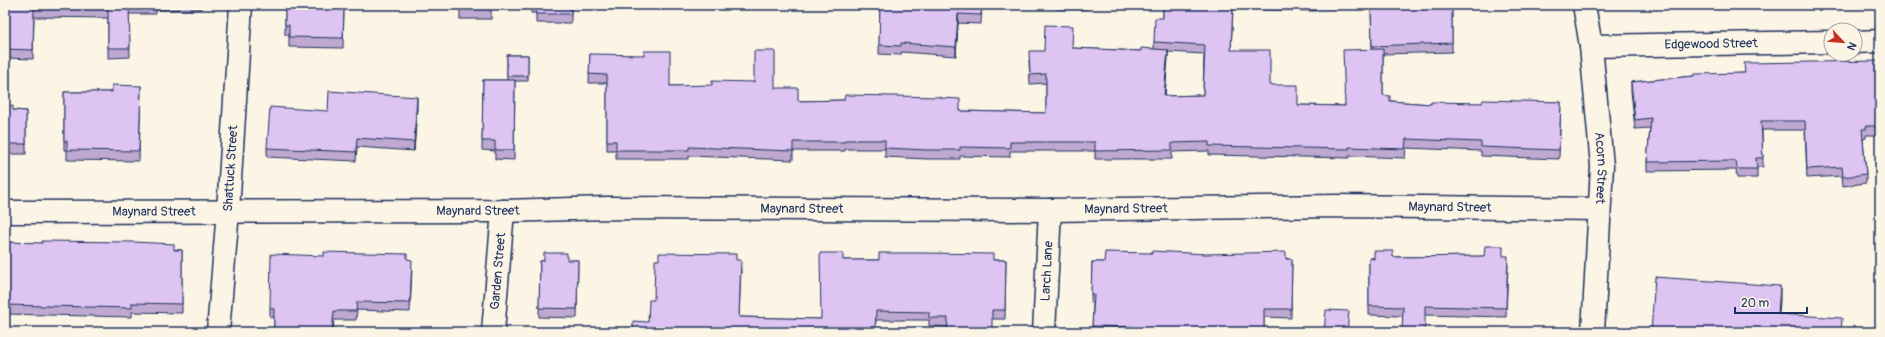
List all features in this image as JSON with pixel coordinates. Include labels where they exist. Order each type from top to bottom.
[{"type":"street","name":"Shattuck Street","points":[[218,332],[228,211],[241,5]]},
{"type":"street","name":"Acorn Street","points":[[1584,5],[1591,46],[1602,166],[1593,332]]},
{"type":"street","points":[[1863,42],[1880,41]]},
{"type":"street","name":"Edgewood Street","points":[[1591,46],[1823,42]]},
{"type":"street","name":"Maynard Street","points":[[5,212],[503,211],[606,208],[1050,210],[1337,206],[1599,209]]},
{"type":"street","name":"Larch Lane","points":[[1044,332],[1050,210]]},
{"type":"street","name":"Garden Street","points":[[493,332],[503,211]]},
{"type":"building","points":[[6,5],[129,5],[130,48],[108,48],[108,9],[34,8],[33,50],[5,49]]},
{"type":"building","points":[[285,5],[332,5],[332,8],[344,9],[343,38],[289,37],[289,25],[285,25]]},
{"type":"building","points":[[460,5],[491,5],[491,9],[460,9]]},
{"type":"building","points":[[536,5],[571,5],[571,14],[536,14]]},
{"type":"building","points":[[880,5],[982,5],[981,15],[958,14],[956,47],[901,43],[901,46],[879,45]]},
{"type":"building","points":[[1163,5],[1233,5],[1231,50],[1270,50],[1270,85],[1298,85],[1298,105],[1345,106],[1343,50],[1383,49],[1383,95],[1390,96],[1390,101],[1431,104],[1431,102],[1482,103],[1483,100],[1561,102],[1559,150],[1481,147],[1481,142],[1406,139],[1405,149],[1209,146],[1209,142],[1172,143],[1172,150],[1095,151],[1095,142],[1010,142],[1010,148],[960,147],[960,150],[927,150],[885,148],[885,140],[845,140],[845,142],[793,142],[793,151],[689,147],[689,150],[616,150],[616,141],[607,141],[607,75],[589,74],[590,54],[644,55],[644,51],[670,51],[670,86],[712,85],[712,81],[754,82],[754,51],[775,51],[775,88],[798,88],[798,101],[844,100],[845,95],[941,97],[960,99],[960,111],[1046,113],[1046,74],[1030,75],[1029,51],[1044,51],[1045,25],[1073,26],[1072,48],[1141,51],[1141,48],[1168,50],[1164,96],[1203,95],[1205,45],[1154,42],[1155,18],[1163,18]]},
{"type":"building","points":[[1371,5],[1452,5],[1452,43],[1372,46]]},
{"type":"building","points":[[507,55],[528,55],[528,76],[507,76]]},
{"type":"building","points":[[1880,61],[1880,126],[1866,126],[1866,129],[1862,129],[1866,174],[1843,177],[1842,167],[1807,169],[1805,121],[1761,121],[1763,158],[1756,158],[1757,169],[1737,169],[1736,161],[1647,162],[1651,118],[1635,120],[1631,82],[1694,76],[1694,74],[1745,73],[1744,63]]},
{"type":"building","points":[[483,80],[515,80],[514,150],[495,150],[495,141],[482,141]]},
{"type":"building","points":[[112,85],[141,86],[139,151],[67,150],[67,141],[64,141],[64,92],[112,92]]},
{"type":"building","points":[[329,91],[417,97],[414,142],[357,138],[356,152],[267,148],[270,107],[328,111]]},
{"type":"building","points":[[5,105],[13,106],[13,110],[26,111],[26,144],[5,144]]},
{"type":"building","points":[[42,241],[174,244],[174,250],[182,250],[182,304],[132,303],[132,308],[5,305],[5,242],[42,243]]},
{"type":"building","points":[[1485,246],[1503,246],[1503,256],[1508,256],[1506,308],[1425,306],[1425,332],[1402,332],[1403,307],[1369,306],[1369,258],[1374,259],[1374,251],[1393,251],[1393,257],[1484,256]]},
{"type":"building","points":[[1152,251],[1206,254],[1286,252],[1286,259],[1292,259],[1291,309],[1264,309],[1264,332],[1133,332],[1133,327],[1092,326],[1094,295],[1091,295],[1092,262],[1104,262],[1105,252],[1152,253]]},
{"type":"building","points":[[324,252],[407,254],[407,259],[412,260],[410,303],[357,302],[356,311],[334,311],[332,332],[274,332],[274,309],[270,308],[271,254],[324,256]]},
{"type":"building","points":[[544,253],[567,253],[567,260],[578,260],[577,309],[539,308],[540,261],[544,261]]},
{"type":"building","points":[[659,253],[736,254],[736,260],[741,260],[739,317],[821,319],[820,253],[843,253],[843,260],[879,260],[879,253],[993,254],[993,260],[1006,260],[1005,310],[992,310],[992,332],[947,332],[948,318],[929,318],[929,312],[876,311],[875,332],[633,332],[633,321],[648,322],[649,300],[654,300],[655,260],[659,260]]},
{"type":"building","points":[[1655,277],[1780,286],[1778,314],[1842,318],[1841,332],[1651,332]]},
{"type":"building","points":[[1326,310],[1349,311],[1347,332],[1324,332]]}]
